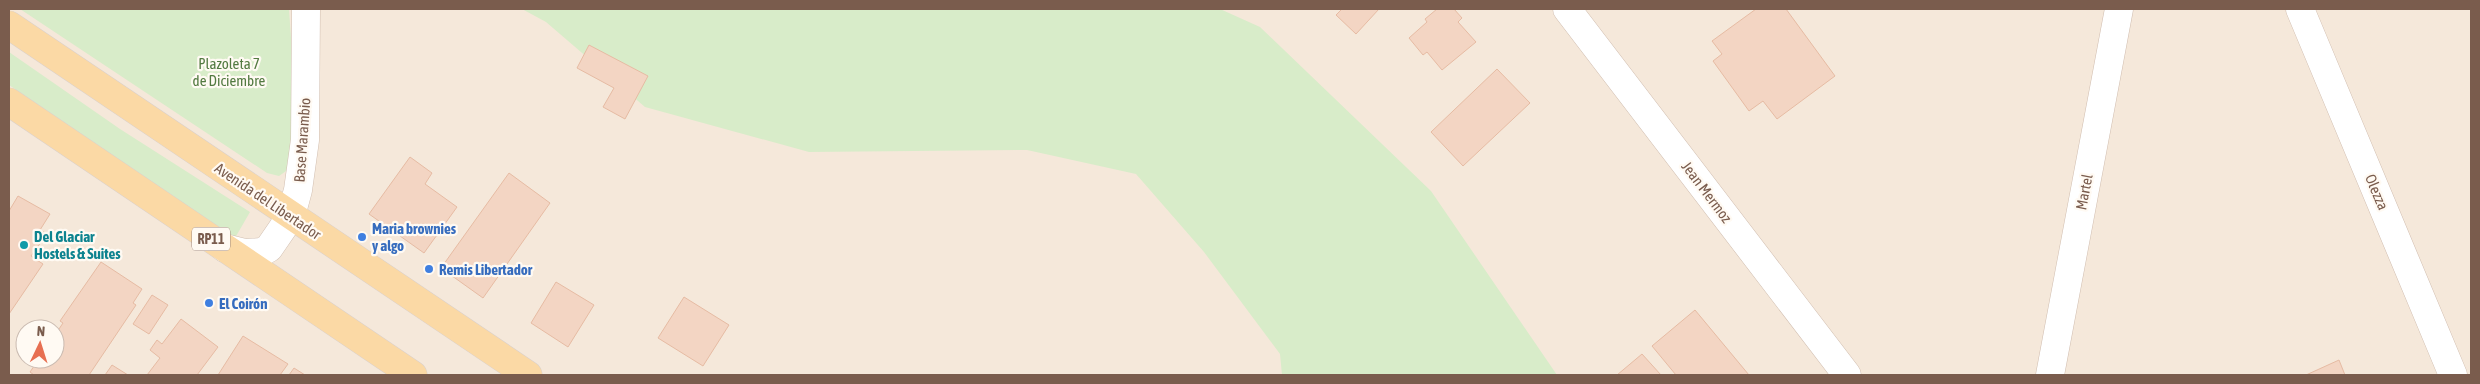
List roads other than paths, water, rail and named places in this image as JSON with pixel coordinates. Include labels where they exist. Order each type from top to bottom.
[{"type":"main road","name":"Avenida del Libertador","points":[[9,25],[528,375]]},
{"type":"main road","name":"RP11","points":[[9,102],[413,375]]},
{"type":"street","name":"Base Marambio","points":[[225,248],[245,253],[262,252],[269,248],[291,216],[298,190],[305,140],[306,9]]},
{"type":"street","name":"Jean Mermoz","points":[[1567,9],[1847,375]]},
{"type":"street","name":"Martel","points":[[2050,375],[2119,9]]},
{"type":"street","name":"Olezza","points":[[2300,9],[2453,375]]},
{"type":"place","name":"Maria brownies y algo","points":[[362,237]]},
{"type":"place","name":"Del Glaciar Hostels & Suites","points":[[24,245]]},
{"type":"place","name":"Remis Libertador","points":[[429,269]]},
{"type":"place","name":"El Coirón","points":[[209,303]]},
{"type":"park label","name":"Plazoleta 7 de Diciembre","points":[[229,72]]}]
